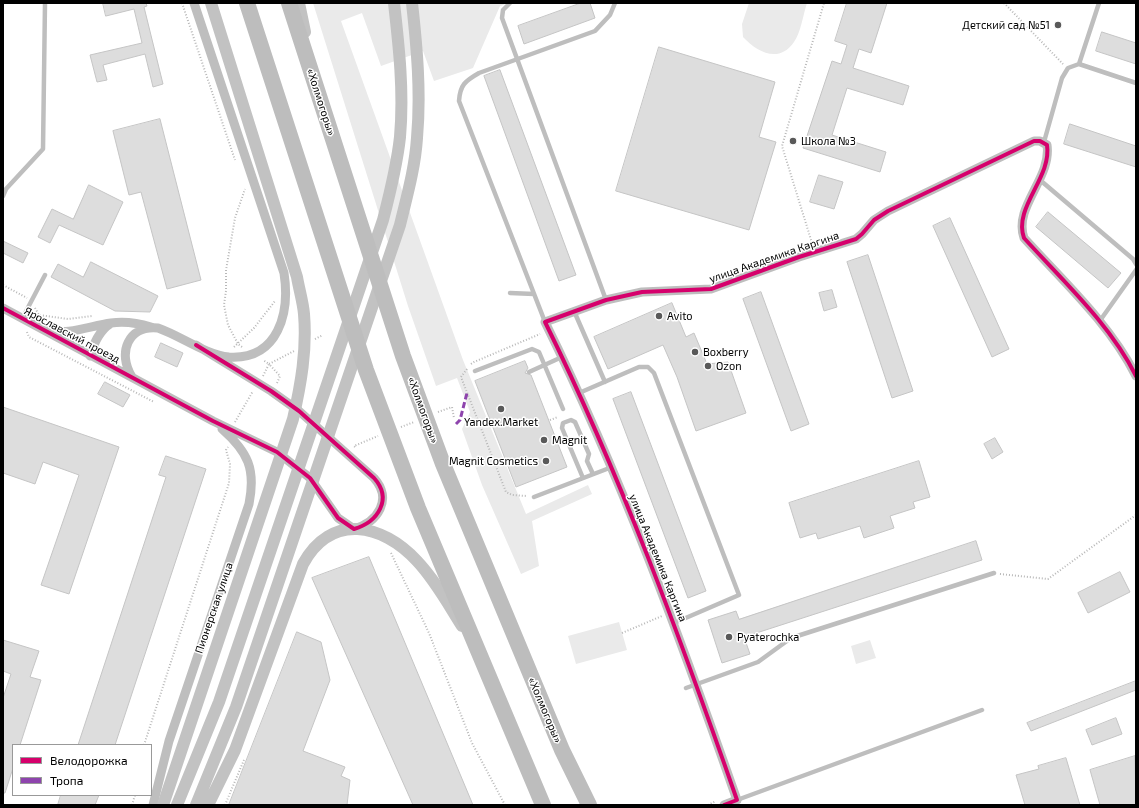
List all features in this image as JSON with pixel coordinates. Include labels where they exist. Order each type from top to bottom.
[{"type":"highway","points":[[247,3],[366,370],[406,478],[543,805]]},
{"type":"highway","name":"«Холмогоры»","points":[[289,3],[403,356],[443,464],[559,743],[589,805]]},
{"type":"main road","name":"Пионерская улица","points":[[163,805],[293,419],[302,381],[305,348],[304,313],[297,277],[211,3]]},
{"type":"main road","points":[[299,3],[322,107]]},
{"type":"main road","points":[[177,805],[219,702],[370,261],[394,178],[400,137],[402,97],[400,54],[394,3]]},
{"type":"main road","points":[[196,805],[221,746],[263,626],[387,266],[411,181],[417,139],[419,96],[417,53],[412,3]]},
{"type":"main road","points":[[208,805],[236,750],[303,564],[312,550],[323,538],[341,530],[354,529],[370,531],[384,537],[405,550],[417,560],[444,597],[486,667]]},
{"type":"street","points":[[194,3],[277,252],[286,290],[285,315],[281,326],[269,342],[260,349],[250,354],[229,357],[196,346]]},
{"type":"street","name":"улица Академика Каргина","points":[[737,800],[670,612],[612,467],[579,393],[544,322],[606,300],[642,292],[711,289],[856,239],[874,220],[888,212],[1034,141],[1044,142]]},
{"type":"street","points":[[1044,142],[1047,145],[1047,159],[1040,180],[1023,216],[1022,226],[1024,238],[1099,322],[1125,355],[1136,376]]},
{"type":"street","name":"Ярославский проезд","points":[[3,308],[213,421]]},
{"type":"street","points":[[90,356],[103,328],[111,323]]},
{"type":"street","name":"Ярославский проезд","points":[[33,324],[50,330],[66,331],[82,330],[111,323],[139,323],[170,332],[196,346]]},
{"type":"street","points":[[132,378],[126,368],[124,358],[126,347],[139,330],[148,327],[158,328]]},
{"type":"street","points":[[196,346],[271,391],[299,411],[379,483],[383,498],[378,514],[365,526],[354,529],[338,518],[310,478],[290,461],[277,452],[213,421]]},
{"type":"street","name":"Пионерская улица","points":[[153,805],[169,741],[249,504],[252,487],[251,471],[246,457],[238,443],[213,421]]},
{"type":"street","points":[[724,805],[737,800]]},
{"type":"lane","points":[[3,196],[6,189],[43,149],[45,3]]},
{"type":"lane","points":[[510,3],[505,6],[502,14],[517,59],[606,300]]},
{"type":"lane","points":[[544,322],[459,101],[460,88],[470,78],[517,59],[595,31],[610,15],[615,3]]},
{"type":"lane","points":[[1079,64],[1099,3]]},
{"type":"lane","points":[[1044,142],[1062,78],[1068,68],[1079,64],[1136,83]]},
{"type":"lane","points":[[1040,180],[1133,259],[1136,264]]},
{"type":"lane","points":[[1099,322],[1136,270]]},
{"type":"lane","points":[[22,319],[45,275]]},
{"type":"lane","points":[[510,293],[534,294]]},
{"type":"lane","points":[[574,311],[605,382]]},
{"type":"lane","points":[[475,371],[532,349],[539,352],[563,409]]},
{"type":"lane","points":[[529,372],[562,357]]},
{"type":"lane","points":[[579,393],[640,367],[648,367],[651,370],[739,595],[674,623]]},
{"type":"lane","points":[[582,478],[562,428],[563,423],[571,420],[575,422],[589,454],[587,461],[593,474]]},
{"type":"lane","points":[[534,497],[612,467]]},
{"type":"lane","points":[[686,688],[758,662],[791,638],[994,573]]},
{"type":"lane","points":[[737,800],[982,710]]},
{"type":"path","points":[[182,3],[237,167]]},
{"type":"path","points":[[815,252],[782,146],[824,3]]},
{"type":"path","points":[[1004,3],[1068,68]]},
{"type":"path","points":[[243,182],[248,196]]},
{"type":"path","points":[[244,348],[238,344],[228,325],[224,305],[226,270],[235,218],[245,189]]},
{"type":"path","points":[[3,285],[32,300]]},
{"type":"path","points":[[238,344],[277,299]]},
{"type":"path","points":[[22,319],[29,337],[156,402]]},
{"type":"path","points":[[534,497],[512,495],[506,492],[461,377],[474,362],[540,333],[542,338]]},
{"type":"path","points":[[257,356],[270,364],[262,377]]},
{"type":"path","points":[[232,428],[254,390]]},
{"type":"path","points":[[438,412],[452,407],[454,418]]},
{"type":"path","points":[[396,429],[417,421]]},
{"type":"path","points":[[354,446],[382,434]]},
{"type":"path","points":[[144,744],[229,482],[230,464],[226,450],[230,444]]},
{"type":"path","points":[[994,573],[1048,579],[1136,515]]},
{"type":"path","points":[[388,547],[429,633],[472,743],[505,805]]},
{"type":"path","points":[[622,633],[670,612]]},
{"type":"path","points":[[225,805],[246,754]]},
{"type":"shaded area","points":[[313,3],[508,3],[500,6],[473,68],[434,81],[423,51],[381,66],[362,13],[341,21],[463,360],[526,514],[588,485],[592,494],[532,521],[539,566],[521,574],[482,485],[462,429],[470,412],[457,378],[436,386],[408,306]]},
{"type":"shaded area","points":[[749,3],[807,3],[798,33],[794,42],[788,49],[782,53],[768,53],[761,51],[743,37],[742,24]]},
{"type":"shaded area","points":[[619,622],[627,650],[576,664],[568,636]]},
{"type":"shaded area","points":[[870,640],[876,658],[856,664],[851,646]]},
{"type":"building","points":[[103,3],[146,3],[147,6],[144,7],[163,84],[153,87],[145,54],[103,65],[107,80],[97,82],[90,55],[142,43],[134,9],[106,16]]},
{"type":"building","points":[[581,3],[590,3],[595,18],[524,44],[518,26]]},
{"type":"building","points":[[847,3],[887,3],[871,53],[859,49],[853,68],[909,86],[903,105],[847,88],[832,135],[886,152],[880,172],[803,148],[832,61],[841,64],[847,45],[835,41]]},
{"type":"building","points":[[1102,32],[1136,43],[1136,64],[1096,51]]},
{"type":"building","points":[[659,47],[775,82],[759,137],[776,142],[749,230],[616,191]]},
{"type":"building","points":[[500,70],[576,275],[559,281],[484,76]]},
{"type":"building","points":[[160,119],[201,280],[167,289],[141,192],[129,195],[113,131]]},
{"type":"building","points":[[1070,124],[1136,146],[1136,167],[1064,144]]},
{"type":"building","points":[[819,175],[843,182],[834,209],[810,202]]},
{"type":"building","points":[[89,185],[123,202],[103,245],[59,225],[50,243],[38,237],[52,209],[73,219]]},
{"type":"building","points":[[1048,212],[1121,273],[1108,288],[1036,227]]},
{"type":"building","points":[[950,218],[1009,349],[992,357],[933,226]]},
{"type":"building","points":[[3,241],[28,253],[23,263],[3,253]]},
{"type":"building","points":[[868,255],[913,391],[892,398],[847,262]]},
{"type":"building","points":[[91,262],[158,296],[150,312],[115,311],[51,277],[58,264],[83,277]]},
{"type":"building","points":[[832,290],[837,307],[824,311],[819,293]]},
{"type":"building","points":[[761,292],[809,424],[791,431],[743,299]]},
{"type":"building","points":[[672,303],[686,337],[694,333],[707,364],[728,362],[746,413],[696,431],[677,377],[663,345],[608,369],[594,337]]},
{"type":"building","points":[[161,343],[183,353],[177,367],[155,357]]},
{"type":"building","points":[[525,361],[528,368],[525,373],[531,375],[567,467],[516,487],[475,381]]},
{"type":"building","points":[[105,382],[130,395],[123,407],[98,394]]},
{"type":"building","points":[[631,392],[706,591],[688,598],[613,399]]},
{"type":"building","points":[[3,407],[119,447],[69,594],[41,585],[79,475],[43,462],[35,484],[3,473]]},
{"type":"building","points":[[995,438],[1003,452],[992,459],[984,444]]},
{"type":"building","points":[[166,456],[206,469],[115,744],[78,744],[166,477],[159,475]]},
{"type":"building","points":[[919,461],[930,497],[913,502],[915,508],[890,516],[894,528],[864,538],[860,526],[818,539],[816,533],[800,538],[789,503]]},
{"type":"building","points":[[976,541],[982,560],[744,637],[750,654],[722,663],[708,620],[736,611],[739,619]]},
{"type":"building","points":[[369,557],[473,805],[413,805],[312,578]]},
{"type":"building","points":[[1120,572],[1130,592],[1088,613],[1078,593]]},
{"type":"building","points":[[297,632],[321,642],[330,680],[303,751],[345,767],[341,776],[350,780],[347,805],[229,805]]},
{"type":"building","points":[[3,640],[39,651],[30,677],[41,680],[20,744],[12,744],[12,771],[5,793],[3,793],[3,698],[11,674],[3,671]]},
{"type":"building","points":[[1136,681],[1136,690],[1031,731],[1027,723]]},
{"type":"building","points":[[1116,718],[1122,734],[1092,745],[1086,730]]},
{"type":"building","points":[[1135,756],[1136,805],[1100,805],[1090,770]]},
{"type":"building","points":[[1066,758],[1080,805],[1025,805],[1016,775],[1039,769],[1038,766]]},
{"type":"building","points":[[61,796],[99,796],[95,805],[58,805]]},
{"type":"marked path","points":[[456,424],[460,420],[467,393]]},
{"type":"cycle path","points":[[724,805],[737,800],[694,678],[624,498],[573,380],[545,322],[606,300],[642,292],[711,289],[799,257],[856,239],[874,220],[888,211],[1034,141],[1040,141],[1047,145],[1047,157],[1044,169],[1024,215],[1022,226],[1024,238],[1070,287],[1099,321],[1113,339],[1136,376]]},
{"type":"cycle path","points":[[3,308],[213,421],[277,452],[310,478],[338,518],[354,529],[363,526],[376,515],[380,509],[382,494],[380,486],[374,478],[299,411],[271,391],[196,345]]},
{"type":"place","name":"Детский сад №51","points":[[1058,25]]},
{"type":"place","name":"Школа №3","points":[[793,141]]},
{"type":"place","name":"Avito","points":[[659,316]]},
{"type":"place","name":"Boxberry","points":[[695,352]]},
{"type":"place","name":"Ozon","points":[[708,366]]},
{"type":"place","name":"Yandex.Market","points":[[501,409]]},
{"type":"place","name":"Magnit","points":[[544,440]]},
{"type":"place","name":"Magnit Cosmetics","points":[[546,461]]},
{"type":"place","name":"Pyaterochka","points":[[729,637]]}]
